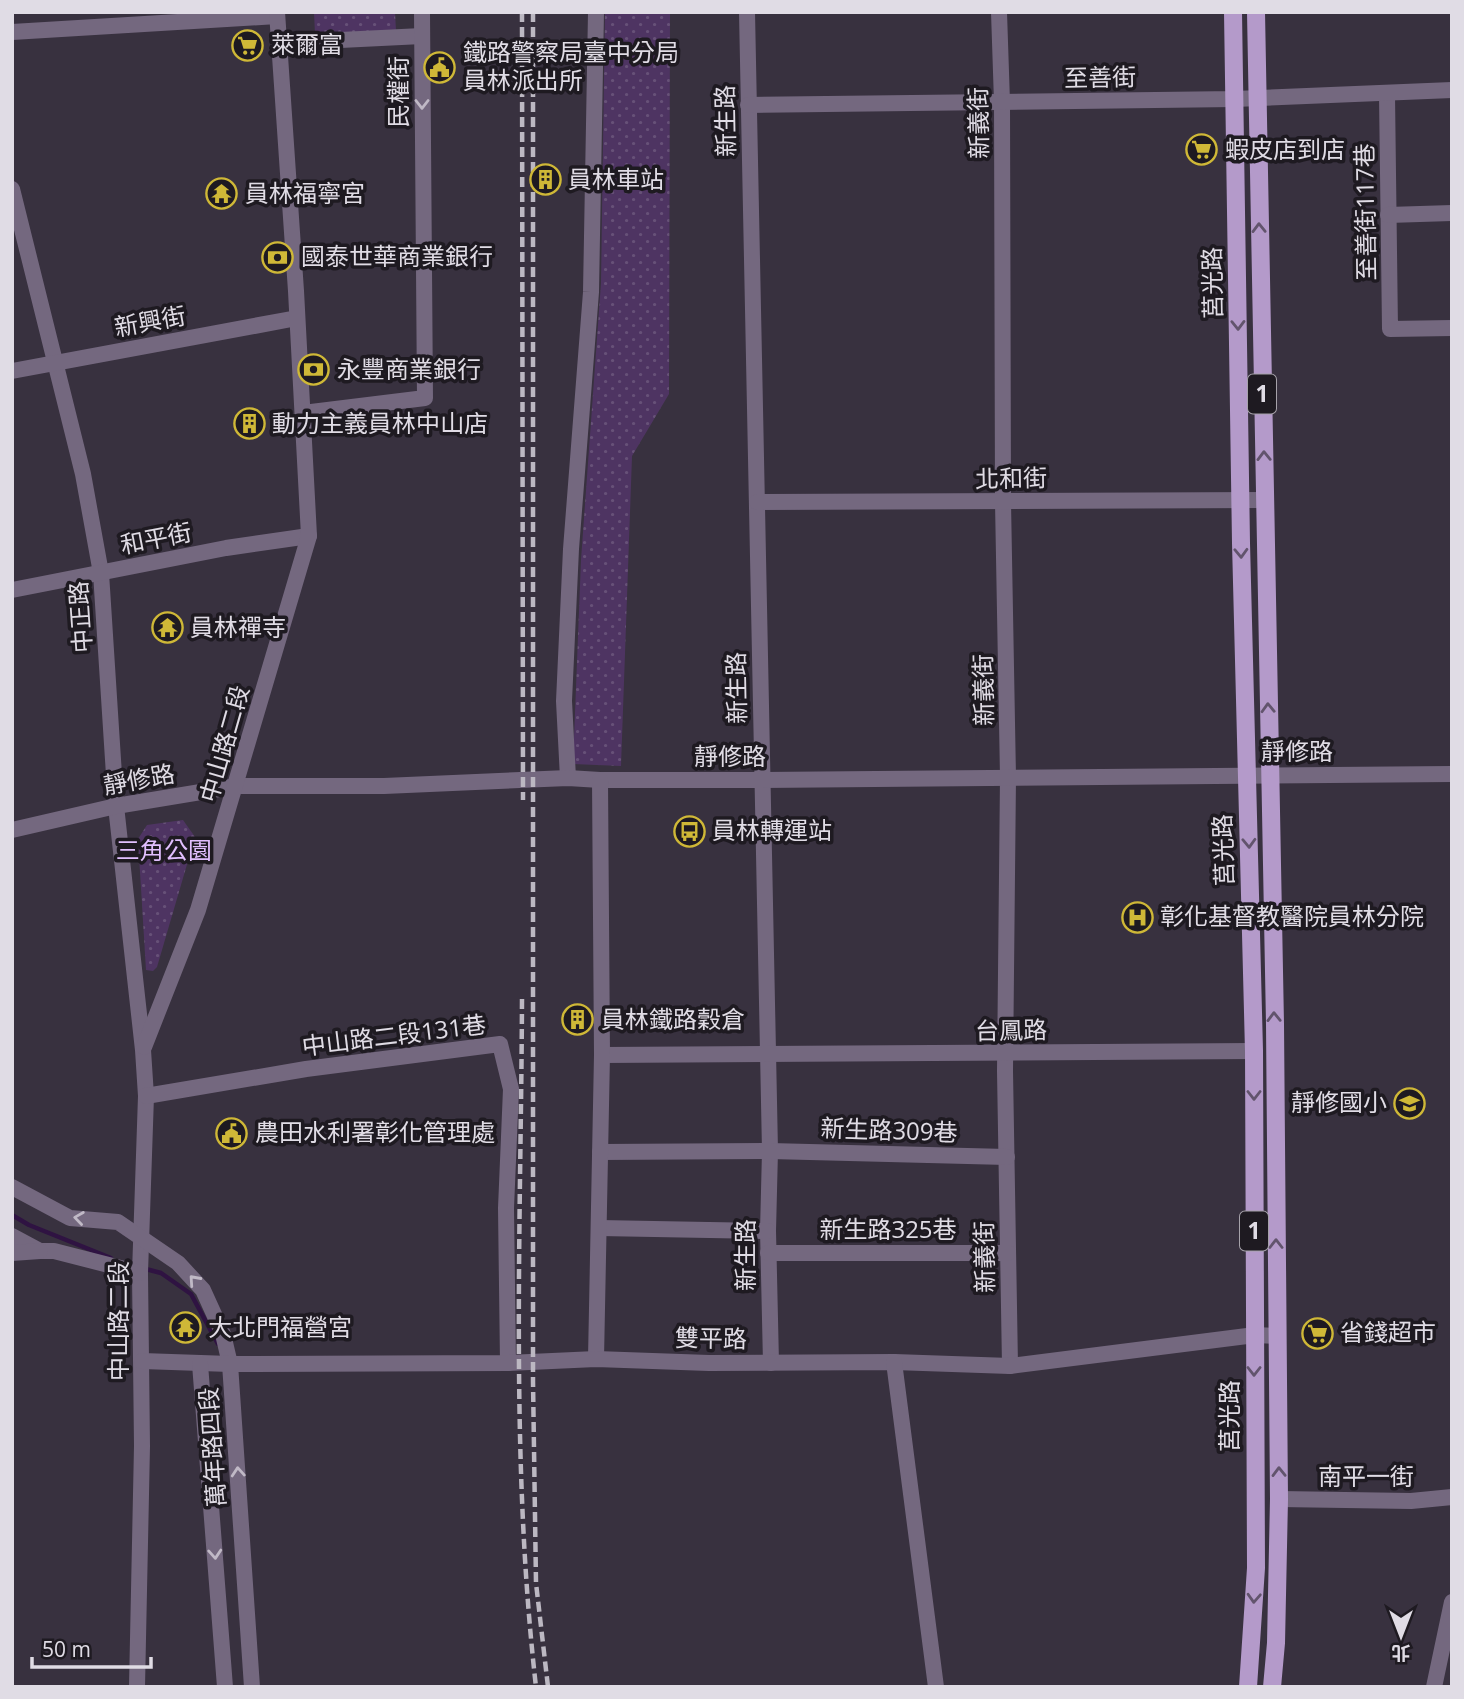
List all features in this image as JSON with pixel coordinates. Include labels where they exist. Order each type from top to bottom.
[{"type":"main road","name":"莒光路","points":[[1233,12],[1240,500],[1254,1051],[1256,1568],[1248,1687]]},
{"type":"main road","name":"莒光路","points":[[1256,12],[1275,1024],[1279,1499],[1276,1643],[1272,1687]]},
{"type":"street","points":[[422,12],[422,36]]},
{"type":"street","points":[[568,778],[564,701],[571,549],[591,292],[596,12]]},
{"type":"street","name":"新生路","points":[[747,12],[770,1151],[768,1253],[771,1363]]},
{"type":"street","name":"新義街","points":[[999,12],[1008,777],[1005,1054],[1010,1366]]},
{"type":"street","points":[[12,32],[124,18],[277,14]]},
{"type":"street","name":"中山路二段","points":[[136,1687],[142,1361],[140,1273],[146,1096],[143,1050],[198,910],[237,786],[309,536],[277,14]]},
{"type":"street","name":"民權街","points":[[279,43],[422,36],[425,398],[303,413]]},
{"type":"street","name":"至善街","points":[[748,105],[1235,99],[1452,90]]},
{"type":"street","name":"至善街117巷","points":[[1387,94],[1390,328],[1452,328]]},
{"type":"street","name":"中正路","points":[[12,189],[83,474],[101,573],[116,806],[143,1050]]},
{"type":"street","points":[[1388,215],[1452,213]]},
{"type":"street","name":"新興街","points":[[12,371],[297,318]]},
{"type":"street","name":"北和街","points":[[757,502],[1265,500]]},
{"type":"street","name":"和平街","points":[[12,590],[226,548],[309,536]]},
{"type":"street","name":"靜修路","points":[[12,830],[116,806],[237,786],[384,786],[568,778],[761,780],[1452,774]]},
{"type":"street","points":[[596,1359],[602,1055],[600,780]]},
{"type":"street","name":"中山路二段131巷","points":[[146,1096],[306,1069],[500,1044],[510,1088],[506,1208],[508,1363]]},
{"type":"street","name":"台鳳路","points":[[602,1055],[1254,1051]]},
{"type":"street","name":"新生路309巷","points":[[600,1152],[770,1151],[1007,1157]]},
{"type":"street","name":"萬年路四段","points":[[12,1187],[70,1218],[118,1222],[178,1263],[203,1290],[223,1334],[230,1364],[252,1687]]},
{"type":"street","points":[[599,1228],[768,1231]]},
{"type":"street","points":[[12,1236],[40,1251]]},
{"type":"street","points":[[12,1253],[54,1251],[140,1273]]},
{"type":"street","name":"新生路325巷","points":[[768,1253],[1008,1253]]},
{"type":"street","name":"雙平路","points":[[142,1361],[200,1364],[508,1363],[596,1359],[1010,1366],[1255,1335],[1277,1336]]},
{"type":"street","points":[[894,1362],[936,1687]]},
{"type":"street","name":"萬年路四段","points":[[200,1364],[225,1687]]},
{"type":"street","name":"南平一街","points":[[1279,1499],[1411,1501],[1452,1497]]},
{"type":"street","points":[[1434,1687],[1451,1607]]},
{"type":"green space","points":[[314,12],[395,12],[396,31],[315,34]]},
{"type":"green space","points":[[605,12],[670,12],[669,394],[632,456],[621,766],[573,764],[581,560],[601,283]]},
{"type":"green space","name":"三角公園","points":[[183,820],[195,837],[157,967],[153,971],[146,970],[138,839],[147,825]]},
{"type":"waterway","points":[[12,1215],[29,1225],[111,1258]]},
{"type":"waterway","points":[[142,1268],[161,1273],[191,1294],[218,1344]]},
{"type":"railway","points":[[522,12],[523,800]]},
{"type":"railway","points":[[533,12],[533,1381],[536,1583],[548,1687]]},
{"type":"railway","points":[[522,999],[520,1429],[528,1601],[536,1687]]},
{"type":"place","name":"萊爾富","points":[[248,45]]},
{"type":"place","name":"鐵路警察局臺中分局 員林派出所","points":[[440,67]]},
{"type":"place","name":"蝦皮店到店","points":[[1202,150]]},
{"type":"place","name":"員林車站","points":[[545,180]]},
{"type":"place","name":"員林福寧宮","points":[[222,194]]},
{"type":"place","name":"國泰世華商業銀行","points":[[278,257]]},
{"type":"place","name":"永豐商業銀行","points":[[314,370]]},
{"type":"place","name":"動力主義員林中山店","points":[[249,424]]},
{"type":"place","name":"員林禪寺","points":[[167,628]]},
{"type":"place","name":"員林轉運站","points":[[689,831]]},
{"type":"place","name":"彰化基督教醫院員林分院","points":[[1137,917]]},
{"type":"place","name":"員林鐵路穀倉","points":[[578,1020]]},
{"type":"place","name":"靜修國小","points":[[1410,1103]]},
{"type":"place","name":"農田水利署彰化管理處","points":[[232,1133]]},
{"type":"place","name":"大北門福營宮","points":[[185,1328]]},
{"type":"place","name":"省錢超市","points":[[1317,1333]]}]
